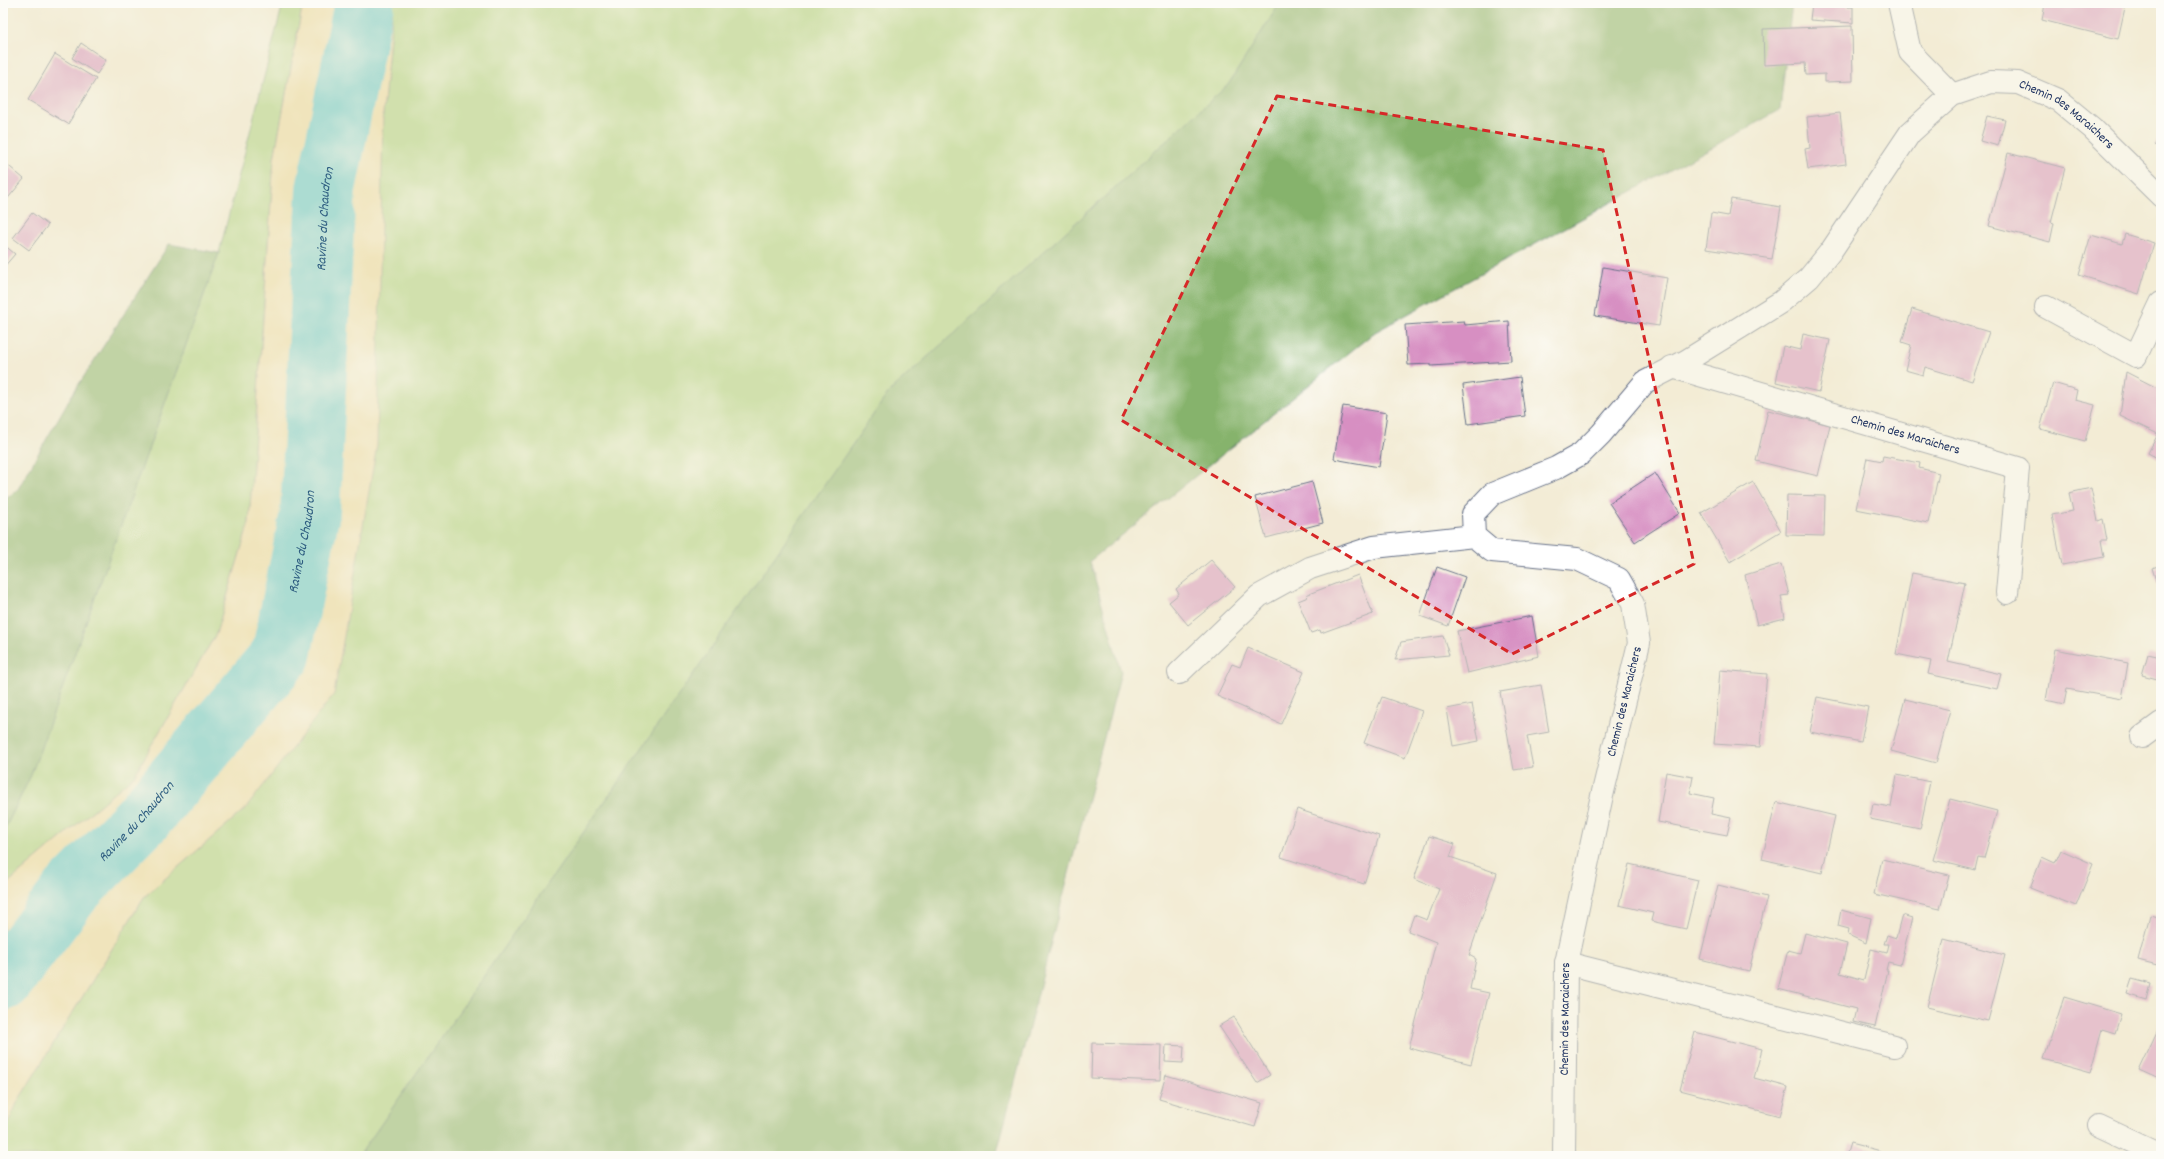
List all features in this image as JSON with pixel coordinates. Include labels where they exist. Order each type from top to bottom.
[{"type":"street","points":[[1899,3],[1910,52],[1952,94]]},
{"type":"street","name":"Chemin des Maraichers","points":[[1564,1156],[1566,963],[1601,800],[1639,643],[1633,604],[1619,579],[1577,559],[1492,551],[1474,536],[1473,514],[1492,494],[1556,468],[1581,454],[1602,434],[1645,382],[1686,361],[1781,302],[1809,278],[1831,251],[1910,133],[1952,94],[1991,82],[2018,83],[2058,100],[2092,128],[2161,196]]},
{"type":"street","points":[[2046,307],[2136,356],[2161,303]]},
{"type":"street","name":"Chemin des Maraichers","points":[[1672,367],[2018,468],[2008,593]]},
{"type":"street","points":[[1179,673],[1258,596],[1310,568],[1374,547],[1474,536]]},
{"type":"street","points":[[2142,737],[2161,723]]},
{"type":"street","points":[[1566,963],[1894,1046]]},
{"type":"street","points":[[2099,1126],[2161,1155]]},
{"type":"highlighted area","points":[[1277,96],[1603,150],[1694,564],[1512,654],[1121,420]]},
{"type":"green space","points":[[283,3],[303,3],[274,159],[249,523],[216,634],[134,776],[3,887],[3,833],[31,775],[219,253]]},
{"type":"green space","points":[[393,3],[1280,3],[1228,85],[889,392],[359,1156],[3,1156],[3,1134],[18,1101],[144,897],[246,808],[383,114]]},
{"type":"green space","points":[[1280,3],[1792,3],[1780,110],[1375,332],[1090,561],[1121,672],[996,1156],[359,1156],[889,392],[1228,85]]},
{"type":"green space","points":[[169,244],[219,253],[31,775],[3,833],[3,501],[18,489],[70,398]]},
{"type":"sand","points":[[303,3],[393,3],[383,114],[377,445],[334,694],[246,808],[144,897],[18,1101],[3,1134],[3,887],[134,776],[216,634],[249,523],[274,159]]},
{"type":"building","points":[[1812,3],[1848,3],[1848,7],[1853,7],[1853,23],[1810,20]]},
{"type":"building","points":[[2045,3],[2126,3],[2118,39],[2042,20]]},
{"type":"building","points":[[1852,26],[1853,81],[1825,82],[1825,74],[1806,75],[1805,63],[1764,65],[1763,29]]},
{"type":"building","points":[[81,43],[106,60],[97,74],[72,58]]},
{"type":"building","points":[[55,54],[96,79],[68,124],[28,100]]},
{"type":"building","points":[[1840,113],[1846,164],[1808,169],[1805,149],[1810,148],[1807,117]]},
{"type":"building","points":[[1987,116],[2005,120],[1998,146],[1980,141]]},
{"type":"building","points":[[2161,135],[2161,148],[2155,145]]},
{"type":"building","points":[[2008,153],[2065,168],[2051,222],[2054,223],[2050,242],[1989,226]]},
{"type":"building","points":[[3,161],[24,179],[3,204]]},
{"type":"building","points":[[1731,199],[1781,207],[1772,259],[1706,249],[1711,213],[1728,216]]},
{"type":"building","points":[[32,213],[48,225],[29,250],[13,238]]},
{"type":"building","points":[[2125,234],[2154,243],[2139,294],[2079,275],[2091,235],[2122,244]]},
{"type":"building","points":[[3,244],[15,254],[3,268]]},
{"type":"building","points":[[1603,267],[1667,278],[1659,326],[1595,316]]},
{"type":"building","points":[[1912,309],[1989,332],[1972,381],[1925,367],[1923,375],[1905,370],[1911,345],[1902,342]]},
{"type":"building","points":[[1464,321],[1465,325],[1509,321],[1511,361],[1431,366],[1431,364],[1408,365],[1405,325]]},
{"type":"building","points":[[1803,334],[1830,340],[1819,392],[1776,382],[1783,346],[1800,350]]},
{"type":"building","points":[[2126,372],[2161,390],[2161,460],[2148,453],[2158,434],[2120,416]]},
{"type":"building","points":[[1520,377],[1525,416],[1468,424],[1463,385]]},
{"type":"building","points":[[2053,383],[2077,390],[2075,400],[2095,405],[2085,441],[2040,429]]},
{"type":"building","points":[[1343,406],[1387,413],[1379,467],[1334,459]]},
{"type":"building","points":[[1768,410],[1830,425],[1818,476],[1756,461]]},
{"type":"building","points":[[1883,456],[1920,463],[1919,468],[1939,473],[1928,523],[1856,509],[1867,458],[1882,461]]},
{"type":"building","points":[[1655,473],[1680,513],[1635,542],[1609,503]]},
{"type":"building","points":[[1312,482],[1323,523],[1266,538],[1255,497]]},
{"type":"building","points":[[1753,482],[1781,531],[1730,562],[1701,513]]},
{"type":"building","points":[[2091,488],[2098,521],[2103,519],[2107,540],[2101,540],[2104,557],[2062,565],[2052,515],[2073,511],[2069,493]]},
{"type":"building","points":[[1787,495],[1825,496],[1824,536],[1786,535]]},
{"type":"building","points":[[1211,560],[1235,587],[1188,625],[1169,602],[1179,594],[1176,589]]},
{"type":"building","points":[[1781,564],[1789,595],[1781,596],[1785,618],[1757,625],[1745,575]]},
{"type":"building","points":[[2161,565],[2161,597],[2152,568]]},
{"type":"building","points":[[1437,567],[1465,577],[1448,626],[1420,616]]},
{"type":"building","points":[[1912,573],[1965,583],[1948,662],[2001,674],[1997,689],[1928,674],[1931,661],[1896,654]]},
{"type":"building","points":[[1358,575],[1373,614],[1321,633],[1320,630],[1311,633],[1298,601],[1308,597],[1306,595]]},
{"type":"building","points":[[1532,616],[1539,656],[1467,673],[1457,631]]},
{"type":"building","points":[[1443,636],[1449,655],[1395,660],[1401,642]]},
{"type":"building","points":[[1248,648],[1304,672],[1281,724],[1217,696],[1232,664],[1240,667]]},
{"type":"building","points":[[2055,649],[2128,663],[2122,699],[2067,689],[2064,704],[2046,700]]},
{"type":"building","points":[[2148,654],[2161,657],[2161,680],[2142,675]]},
{"type":"building","points":[[1720,670],[1767,674],[1760,747],[1714,744]]},
{"type":"building","points":[[1541,685],[1549,732],[1527,736],[1533,767],[1514,770],[1500,692]]},
{"type":"building","points":[[1382,697],[1422,711],[1405,758],[1364,743]]},
{"type":"building","points":[[1817,697],[1868,707],[1861,742],[1810,732]]},
{"type":"building","points":[[1905,699],[1950,710],[1936,763],[1891,751]]},
{"type":"building","points":[[1472,704],[1479,741],[1453,746],[1447,709]]},
{"type":"building","points":[[1666,772],[1693,777],[1690,793],[1714,798],[1711,814],[1731,818],[1727,835],[1658,822]]},
{"type":"building","points":[[1897,775],[1930,782],[1920,829],[1870,819],[1873,804],[1891,807]]},
{"type":"building","points":[[1950,799],[1997,811],[1984,858],[1978,857],[1975,870],[1933,860]]},
{"type":"building","points":[[1776,802],[1835,816],[1822,873],[1762,859]]},
{"type":"building","points":[[1297,809],[1379,836],[1364,884],[1281,857]]},
{"type":"building","points":[[1429,836],[1455,844],[1450,857],[1497,873],[1469,955],[1476,959],[1470,989],[1489,993],[1471,1064],[1409,1048],[1436,942],[1408,931],[1414,915],[1427,920],[1439,889],[1414,879]]},
{"type":"building","points":[[2061,850],[2093,864],[2076,906],[2030,888],[2042,857],[2055,863]]},
{"type":"building","points":[[1882,859],[1949,875],[1940,909],[1874,894]]},
{"type":"building","points":[[1629,864],[1698,880],[1686,929],[1651,921],[1653,913],[1619,905]]},
{"type":"building","points":[[1718,885],[1767,897],[1749,971],[1700,959]]},
{"type":"building","points":[[1841,910],[1871,918],[1866,943],[1848,935],[1849,929],[1838,926]]},
{"type":"building","points":[[1902,915],[1912,918],[1900,965],[1888,962],[1886,970],[1888,970],[1875,1027],[1853,1022],[1856,1009],[1778,989],[1788,950],[1800,953],[1805,933],[1847,944],[1840,973],[1864,980],[1871,949],[1887,953],[1889,944],[1884,944],[1887,935],[1896,938]]},
{"type":"building","points":[[2150,915],[2161,918],[2161,966],[2138,960]]},
{"type":"building","points":[[1944,939],[2005,955],[1988,1021],[1927,1007]]},
{"type":"building","points":[[2132,979],[2151,984],[2147,1000],[2127,994]]},
{"type":"building","points":[[2064,997],[2121,1014],[2115,1033],[2102,1029],[2090,1072],[2044,1059]]},
{"type":"building","points":[[1234,1017],[1270,1075],[1257,1083],[1219,1026]]},
{"type":"building","points":[[2161,1023],[2161,1080],[2139,1070]]},
{"type":"building","points":[[1695,1032],[1762,1049],[1754,1078],[1788,1087],[1780,1116],[1680,1090]]},
{"type":"building","points":[[1092,1043],[1161,1045],[1160,1081],[1091,1078]]},
{"type":"building","points":[[1166,1045],[1184,1046],[1183,1063],[1165,1062]]},
{"type":"building","points":[[1166,1075],[1262,1103],[1255,1127],[1159,1099]]},
{"type":"building","points":[[1850,1143],[1881,1151],[1880,1154],[1884,1156],[1846,1156]]},
{"type":"waterway","name":"Ravine du Chaudron","points":[[3,981],[72,890],[142,819],[281,655],[310,513],[326,189],[364,3]]}]
